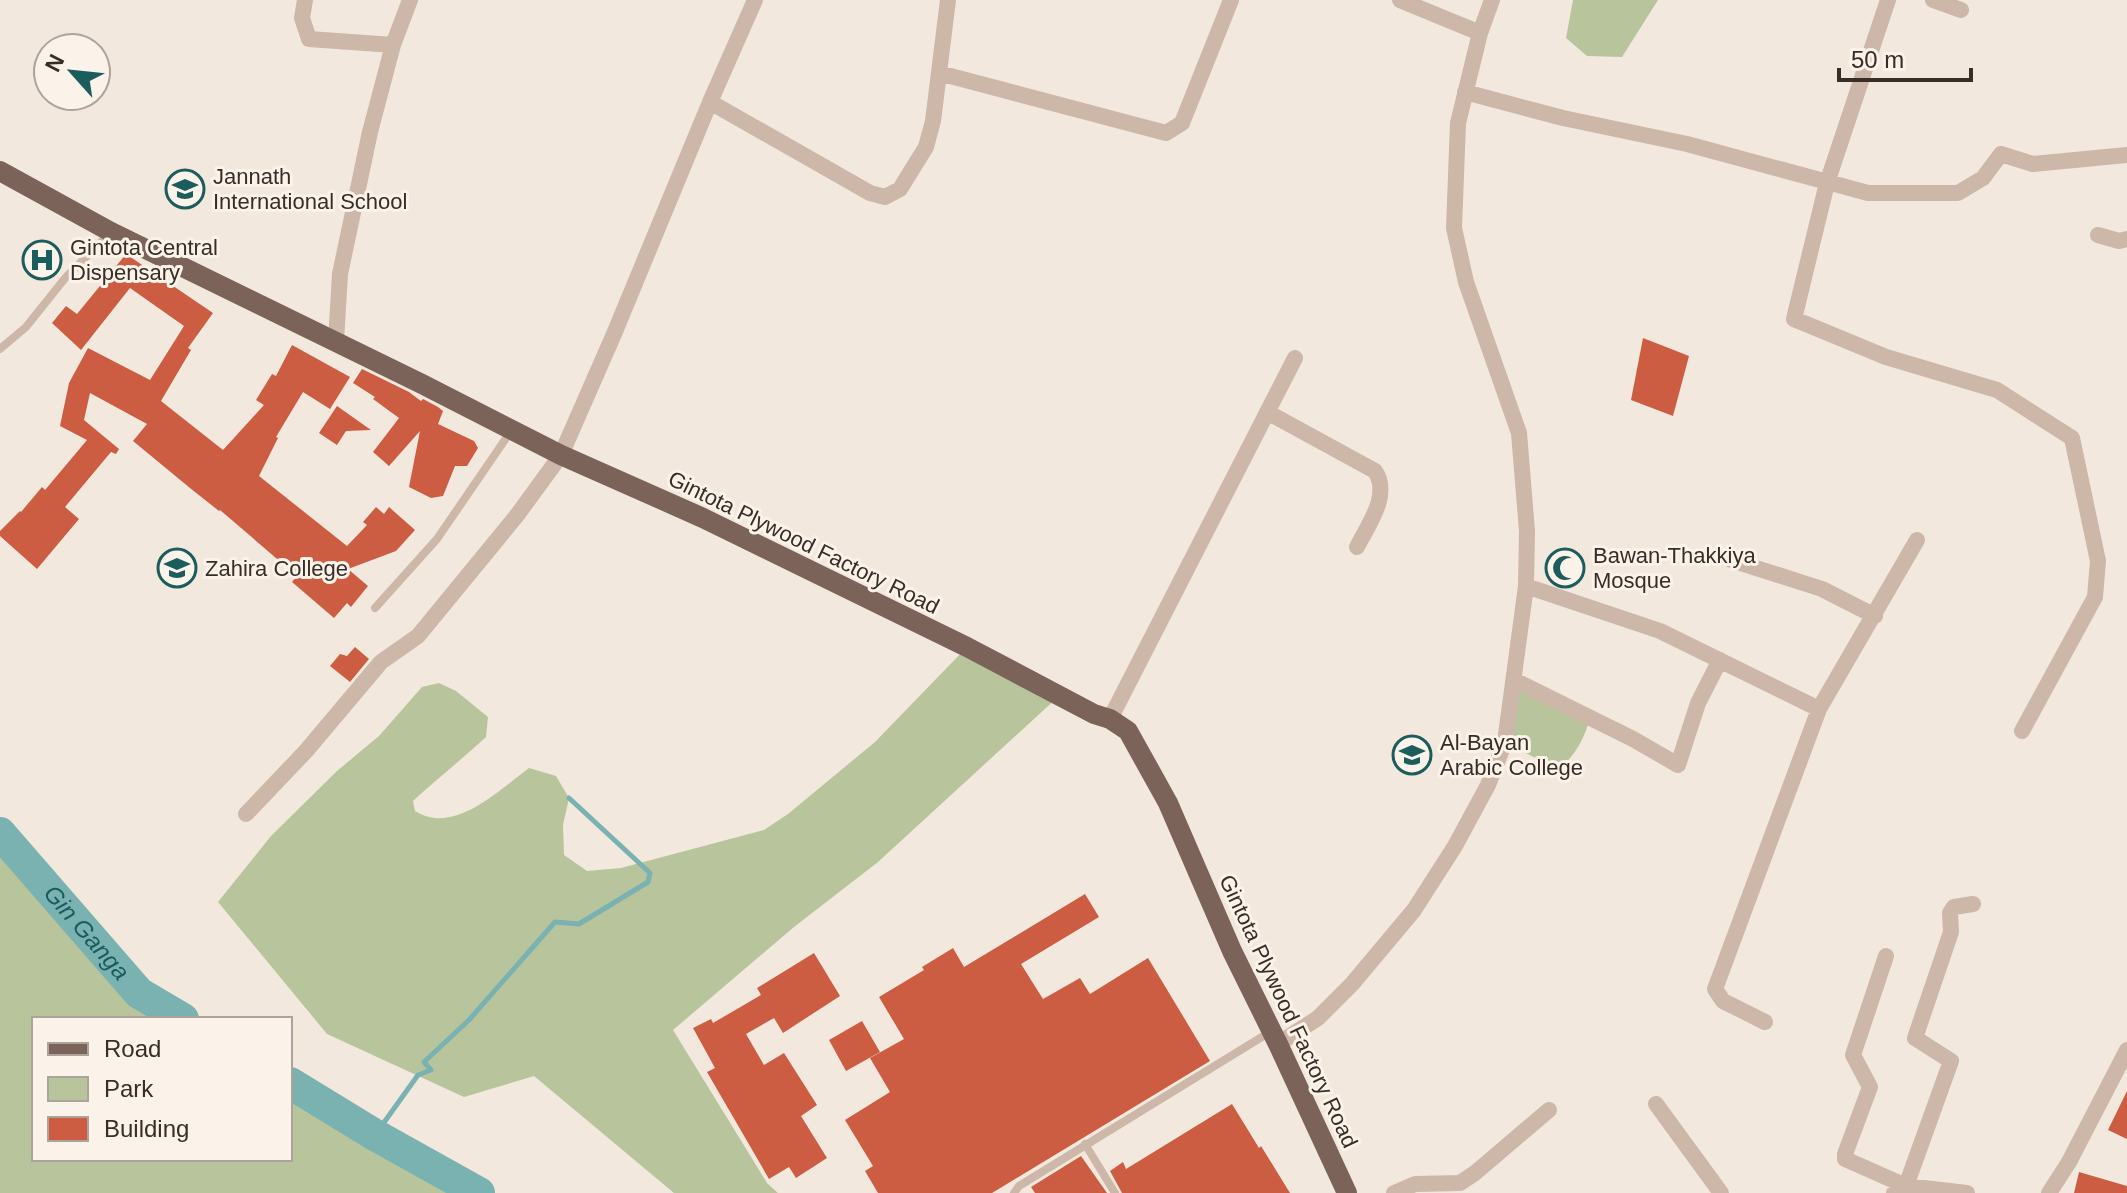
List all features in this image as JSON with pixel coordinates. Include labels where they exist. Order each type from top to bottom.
[{"type":"main road","name":"Gintota Plywood Factory Road","points":[[0,171],[111,232],[561,455],[703,518],[967,647],[1128,731],[1168,803],[1232,951],[1347,1193]]},
{"type":"street","points":[[305,0],[302,18],[309,39],[393,45]]},
{"type":"street","points":[[336,341],[340,274],[370,132],[393,45],[410,0]]},
{"type":"street","points":[[246,814],[306,751],[381,662],[418,636],[518,514],[561,455],[755,0]]},
{"type":"street","points":[[710,102],[870,193],[885,197],[900,189],[926,147],[933,121],[948,0]]},
{"type":"street","points":[[939,73],[1166,133],[1182,123],[1231,0]]},
{"type":"street","points":[[1400,0],[1480,33]]},
{"type":"street","points":[[1275,1038],[1318,1018],[1352,984],[1414,910],[1455,846],[1488,785],[1505,742],[1526,586],[1527,531],[1519,433],[1466,282],[1454,228],[1458,123],[1480,33],[1492,0]]},
{"type":"street","points":[[1888,0],[1827,183],[1794,319],[1886,357],[1997,390],[2072,438],[2098,561],[2095,597],[2022,731]]},
{"type":"street","points":[[1933,0],[1961,10]]},
{"type":"street","points":[[1465,92],[1563,118],[1687,144],[1868,193],[1958,193],[1983,178],[2001,154],[2033,164],[2127,155]]},
{"type":"street","points":[[2098,235],[2119,241],[2127,239]]},
{"type":"street","points":[[1110,719],[1295,358]]},
{"type":"street","points":[[1267,412],[1375,471],[1381,479],[1379,504],[1357,547]]},
{"type":"street","points":[[1765,1022],[1723,1001],[1715,989],[1819,709],[1917,540]]},
{"type":"street","points":[[1731,560],[1822,589],[1875,616]]},
{"type":"street","points":[[1526,586],[1660,631],[1819,709]]},
{"type":"street","points":[[1514,680],[1678,765],[1698,703],[1720,660]]},
{"type":"street","points":[[1900,1189],[1951,1061],[1915,1038],[1951,932],[1950,913],[1954,907],[1973,904]]},
{"type":"street","points":[[1886,956],[1853,1055],[1870,1087],[1845,1159],[1900,1189],[1967,1193]]},
{"type":"street","points":[[2049,1193],[2069,1162],[2127,1050]]},
{"type":"street","points":[[1656,1104],[1721,1193]]},
{"type":"street","points":[[1394,1193],[1415,1184],[1460,1183],[1549,1110]]},
{"type":"lane","points":[[0,349],[26,327],[66,277],[111,232]]},
{"type":"lane","points":[[375,608],[437,539],[511,430]]},
{"type":"lane","points":[[1014,1193],[1019,1186],[1085,1144],[1275,1038]]},
{"type":"lane","points":[[1085,1144],[1115,1193]]},
{"type":"green space","points":[[1573,0],[1658,0],[1622,57],[1587,56],[1566,38]]},
{"type":"green space","points":[[967,647],[1059,696],[878,862],[794,927],[673,1030],[767,1183],[778,1193],[674,1193],[534,1076],[464,1097],[327,1034],[218,902],[271,836],[337,771],[379,736],[422,687],[439,683],[456,691],[488,717],[486,737],[413,801],[415,811],[430,817],[445,818],[460,814],[490,798],[529,768],[556,776],[569,798],[563,825],[564,855],[587,871],[621,868],[764,830],[875,742]]},
{"type":"green space","points":[[1514,680],[1590,717],[1578,746],[1558,770],[1505,742]]},
{"type":"green space","points":[[0,833],[139,993],[180,1017],[32,1017],[32,1161],[292,1161],[292,1084],[479,1193],[0,1193]]},
{"type":"building","points":[[126,254],[213,313],[188,348],[191,350],[161,401],[223,450],[264,405],[256,400],[272,374],[276,376],[292,345],[350,377],[330,409],[303,392],[276,437],[259,476],[347,546],[367,525],[363,522],[376,507],[384,514],[389,507],[415,530],[396,551],[348,569],[368,586],[351,607],[347,603],[334,618],[292,582],[297,576],[133,441],[147,424],[90,393],[84,420],[119,449],[116,454],[111,452],[65,507],[79,519],[37,569],[0,536],[0,531],[42,487],[45,490],[87,440],[60,426],[69,383],[88,348],[150,380],[184,326],[130,288],[81,350],[52,323],[66,306],[77,314]]},
{"type":"building","points":[[1643,338],[1689,356],[1673,416],[1631,400]]},
{"type":"building","points":[[362,369],[438,407],[443,411],[438,424],[474,441],[478,448],[467,466],[455,466],[443,496],[431,498],[409,487],[420,431],[389,466],[373,452],[399,418],[353,383]]},
{"type":"building","points":[[337,406],[371,430],[346,431],[337,445],[319,433]]},
{"type":"building","points":[[355,647],[369,659],[350,682],[330,666],[340,654],[347,656]]},
{"type":"building","points":[[1085,894],[1099,917],[1021,964],[1043,999],[1080,978],[1090,994],[1148,958],[1210,1061],[992,1193],[878,1193],[865,1171],[873,1166],[845,1120],[890,1092],[870,1058],[904,1039],[879,997],[953,948],[964,967]]},
{"type":"building","points":[[814,953],[840,996],[783,1033],[774,1018],[746,1034],[764,1065],[784,1053],[817,1105],[801,1116],[827,1158],[796,1178],[789,1167],[769,1179],[707,1072],[715,1068],[693,1028],[711,1019],[713,1023],[761,995],[757,988]]},
{"type":"building","points":[[862,1021],[880,1052],[846,1071],[829,1040]]},
{"type":"building","points":[[2127,1091],[2127,1139],[2108,1130]]},
{"type":"building","points":[[1232,1104],[1290,1193],[1122,1193],[1110,1171],[1123,1162],[1126,1169]]},
{"type":"building","points":[[1081,1156],[1107,1193],[1035,1193],[1031,1187]]},
{"type":"building","points":[[2079,1172],[2127,1186],[2127,1193],[2074,1193]]},
{"type":"waterway","points":[[375,1135],[418,1075],[431,1070],[424,1062],[469,1020],[555,922],[579,924],[648,882],[650,873],[569,798]]},
{"type":"waterway","name":"Gin Ganga","points":[[0,833],[139,993],[180,1017]]},
{"type":"waterway","name":"Gin Ganga","points":[[292,1084],[479,1193]]},
{"type":"place","name":"Jannath International School","points":[[185,189]]},
{"type":"place","name":"Gintota Central Dispensary","points":[[42,260]]},
{"type":"place","name":"Zahira College","points":[[177,568]]},
{"type":"place","name":"Bawan-Thakkiya Mosque","points":[[1565,568]]},
{"type":"place","name":"Al-Bayan Arabic College","points":[[1412,755]]}]
